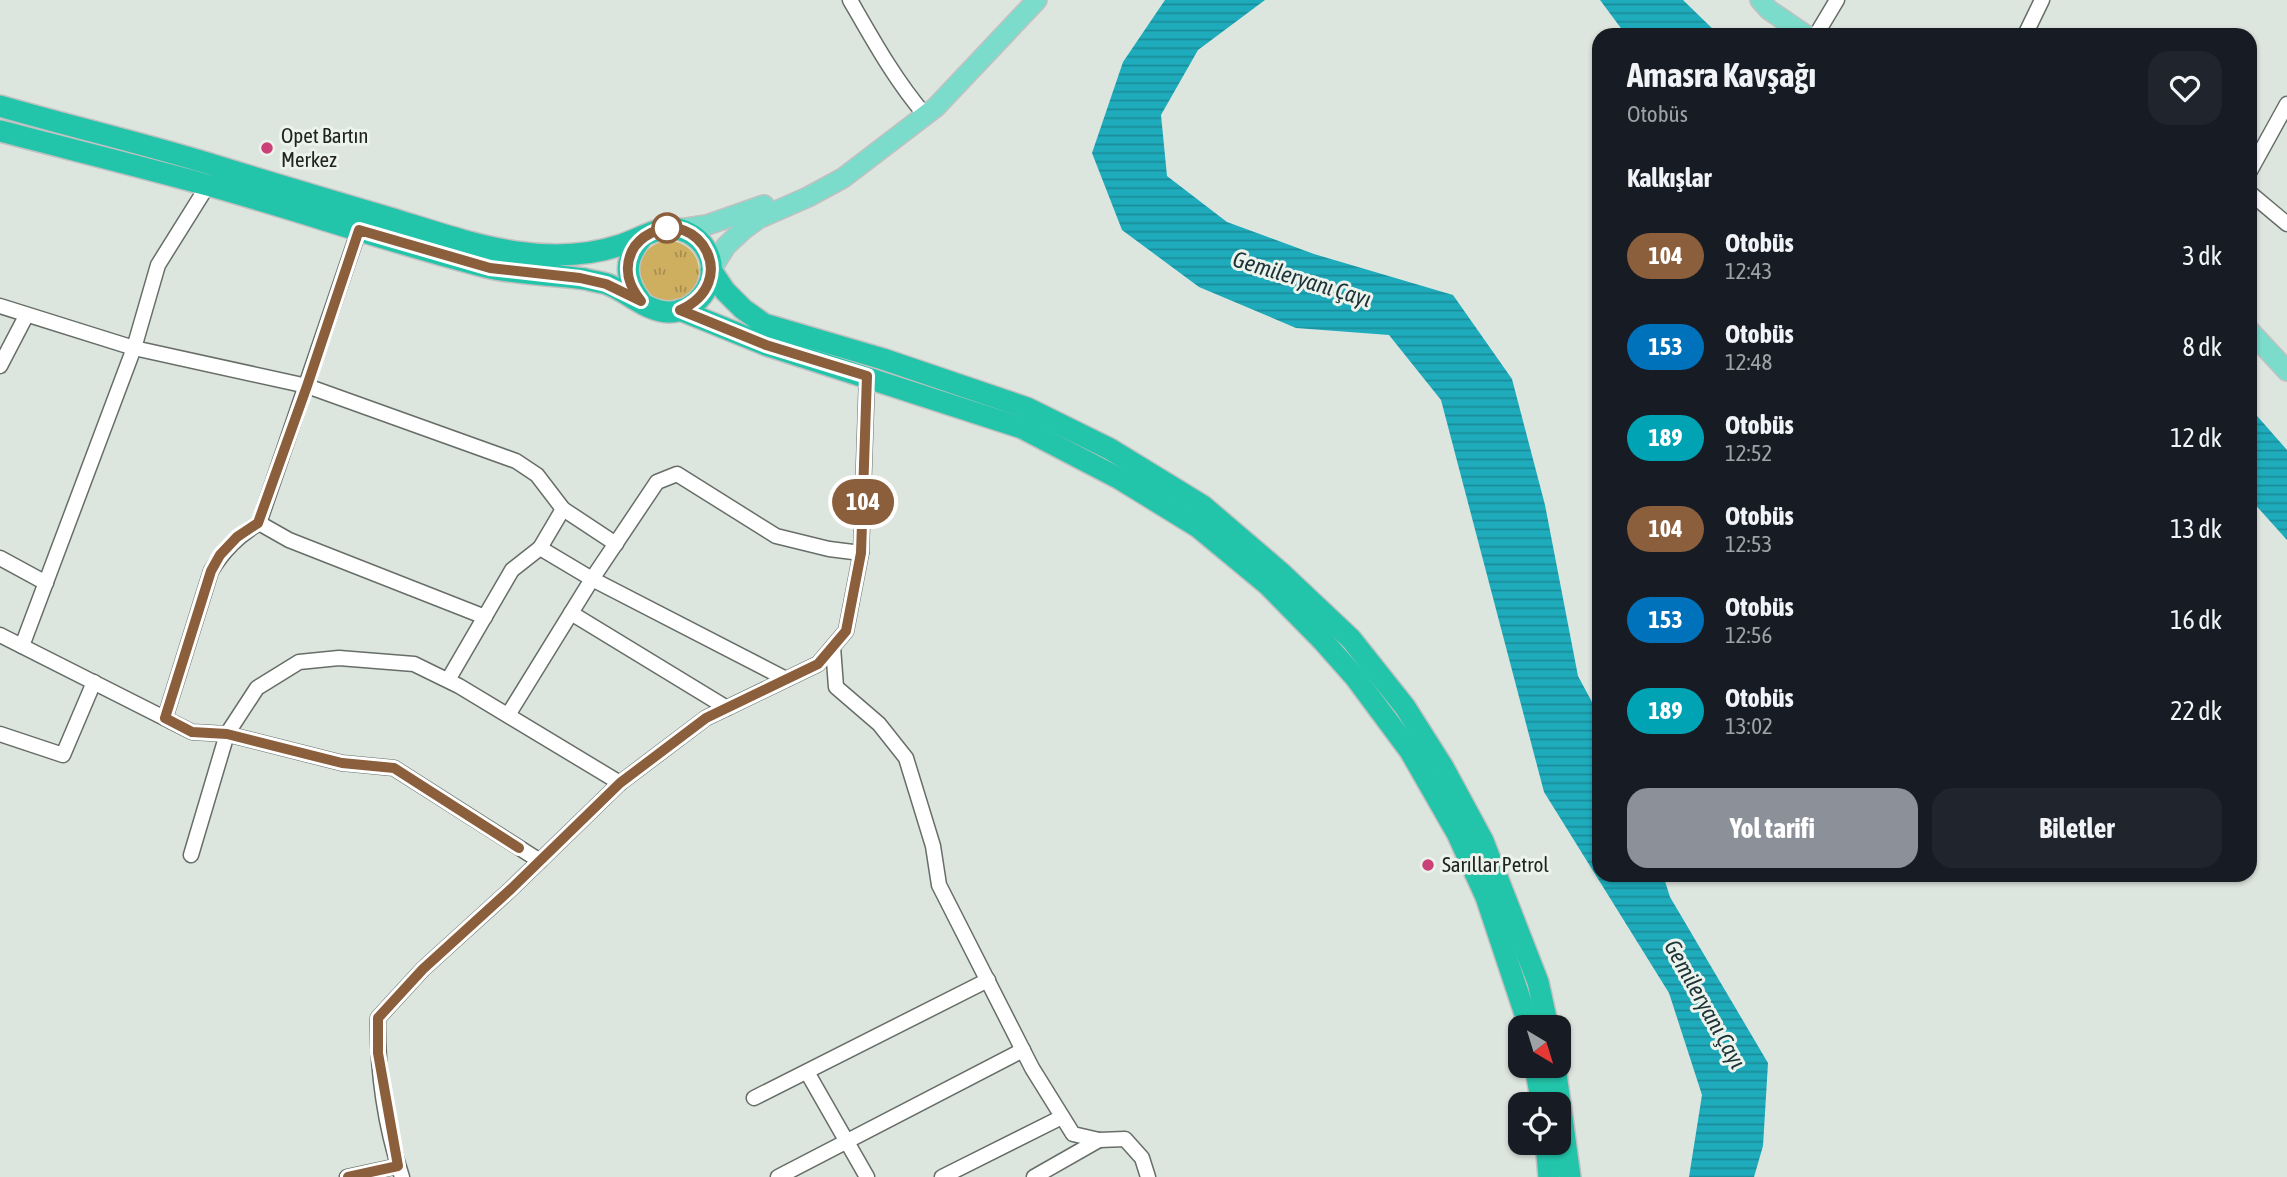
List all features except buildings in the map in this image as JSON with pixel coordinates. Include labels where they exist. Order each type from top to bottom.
[{"type":"highway","points":[[0,106],[198,160],[503,251],[559,257],[599,252],[642,238],[654,231],[680,229],[703,244],[709,256],[709,283],[703,295],[693,304],[666,312],[653,309],[606,284],[580,278],[490,268],[208,185],[0,131]]},
{"type":"highway","points":[[641,301],[632,290],[628,262],[633,249],[642,238]]},
{"type":"highway","points":[[711,270],[725,291],[743,309],[764,324],[883,359],[1027,408],[1110,449],[1203,506],[1280,572],[1351,639],[1405,706],[1443,767],[1483,841],[1538,982],[1545,1015]]},
{"type":"highway","points":[[680,310],[766,345],[1022,428],[1120,479],[1198,527],[1268,585],[1354,677],[1410,751],[1457,833],[1486,897],[1525,1015]]},
{"type":"highway","points":[[1558,1078],[1570,1177]]},
{"type":"highway","points":[[1547,1155],[1549,1177]]},
{"type":"main road","points":[[711,270],[726,246],[758,219],[844,178],[936,107],[1037,0]]},
{"type":"main road","points":[[1760,0],[1769,10],[1796,28]]},
{"type":"main road","points":[[680,229],[707,225],[748,212],[804,188],[897,138]]},
{"type":"main road","points":[[2257,339],[2287,371]]},
{"type":"street","points":[[850,0],[883,59],[925,115]]},
{"type":"street","points":[[1820,28],[1837,0]]},
{"type":"street","points":[[2028,28],[2042,0]]},
{"type":"street","points":[[2257,158],[2287,104]]},
{"type":"street","points":[[22,646],[134,348],[158,265],[208,185]]},
{"type":"street","points":[[2257,199],[2287,224]]},
{"type":"street","points":[[165,718],[211,571],[220,555],[237,537],[258,523],[359,230]]},
{"type":"street","points":[[0,306],[134,348],[307,386],[516,461],[537,475],[563,509],[616,544]]},
{"type":"street","points":[[0,366],[26,316]]},
{"type":"street","points":[[347,1177],[400,1171],[378,1053],[378,1018],[423,969],[620,783],[706,718],[818,664],[846,631],[861,553],[867,376]]},
{"type":"street","points":[[508,715],[592,579],[657,482],[677,474],[776,536],[829,549],[861,553]]},
{"type":"street","points":[[448,680],[512,570],[540,548],[563,509]]},
{"type":"street","points":[[258,523],[289,540],[485,617]]},
{"type":"street","points":[[540,548],[592,579],[786,679]]},
{"type":"street","points":[[0,558],[46,583]]},
{"type":"street","points":[[571,613],[727,708]]},
{"type":"street","points":[[0,635],[192,732],[227,734],[342,763],[394,768],[540,861]]},
{"type":"street","points":[[833,647],[836,687],[878,724],[906,758],[933,846],[939,885],[1023,1050],[1062,1117],[1073,1134],[1099,1140],[1125,1139],[1142,1158],[1148,1177]]},
{"type":"street","points":[[191,855],[227,734],[257,688],[299,663],[339,658],[414,664],[448,680],[620,783]]},
{"type":"street","points":[[0,734],[63,755],[94,682]]},
{"type":"street","points":[[754,1098],[988,980]]},
{"type":"street","points":[[778,1177],[1023,1050]]},
{"type":"street","points":[[807,1072],[867,1177]]},
{"type":"street","points":[[942,1177],[1062,1117]]},
{"type":"street","points":[[1034,1177],[1099,1140]]},
{"type":"green space","points":[[669,241],[686,246],[694,254],[699,271],[694,288],[686,296],[669,301],[652,296],[644,288],[639,271],[644,254],[652,246]]},
{"type":"water","name":"Gemileryanı Çayı","points":[[1165,0],[1265,0],[1198,50],[1161,115],[1167,176],[1227,222],[1314,254],[1453,295],[1512,379],[1545,505],[1578,676],[1592,702],[1592,869],[1544,792],[1441,400],[1389,335],[1296,328],[1199,287],[1122,230],[1092,153],[1123,62]]},
{"type":"water","points":[[1600,0],[1683,0],[1712,28],[1621,28]]},
{"type":"water","points":[[2257,416],[2287,450],[2287,540],[2257,507]]},
{"type":"water","name":"Gemileryanı Çayı","points":[[1600,882],[1665,882],[1670,897],[1768,1063],[1763,1146],[1754,1177],[1689,1177],[1702,1095],[1669,993]]},
{"type":"bus line","name":"104","points":[[348,1177],[398,1166],[394,1156],[378,1053],[378,1018],[423,969],[511,889],[620,783],[706,718],[818,664],[846,631],[861,553],[867,376],[766,345],[680,310],[703,295],[711,270],[709,256],[703,244],[680,229],[654,231],[642,238],[633,249],[628,262],[628,276],[632,290],[641,301],[606,284],[580,278],[490,268],[359,230],[258,523],[237,537],[220,555],[211,571],[165,718],[192,732],[227,734],[342,763],[394,768],[519,848]]},
{"type":"place","name":"Opet Bartın Merkez","points":[[267,148]]},
{"type":"place","name":"Sarıllar Petrol","points":[[1428,865]]}]
